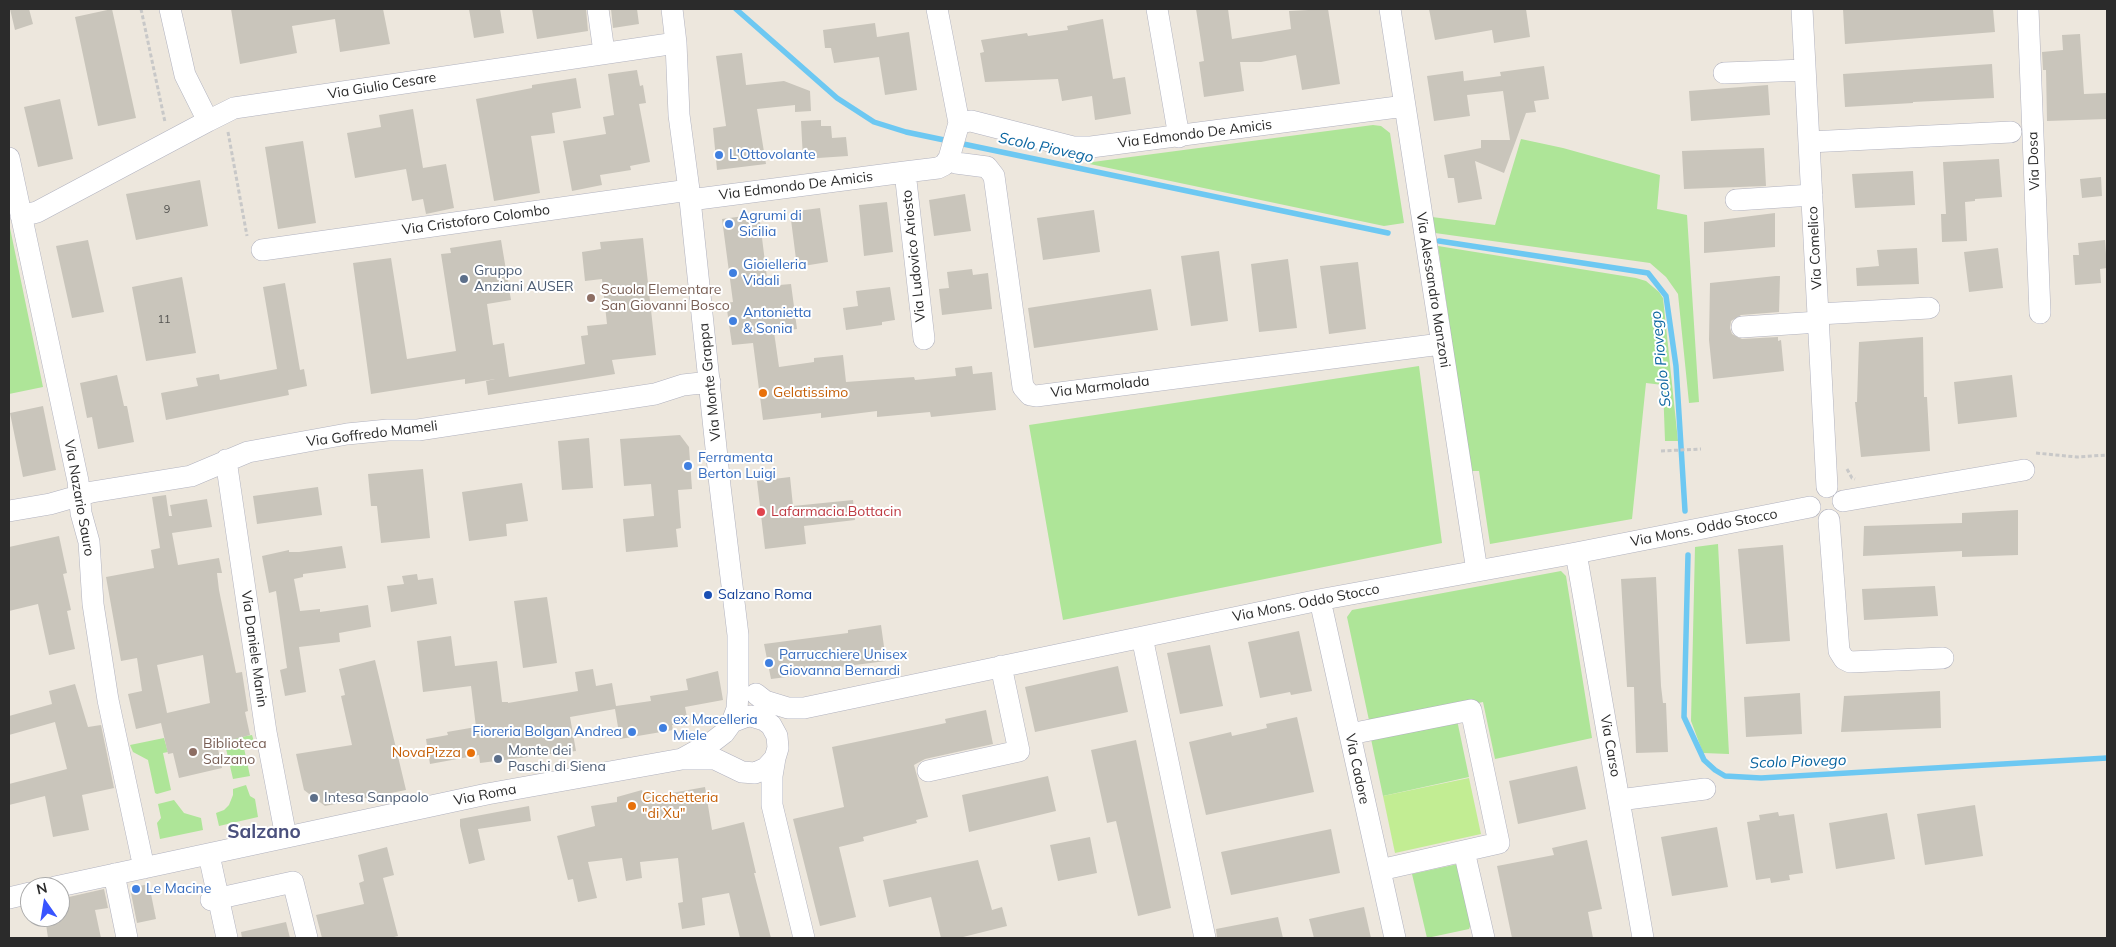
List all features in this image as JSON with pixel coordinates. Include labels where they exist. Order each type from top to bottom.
[{"type":"street","points":[[170,9],[185,74],[208,120]]},
{"type":"street","points":[[598,9],[604,52]]},
{"type":"street","name":"Via Monte Grappa","points":[[672,9],[676,43],[679,115],[690,195],[738,636],[738,693],[736,709],[728,727]]},
{"type":"street","points":[[937,9],[954,141]]},
{"type":"street","points":[[1157,9],[1179,137]]},
{"type":"street","name":"Via Alessandro Manzoni","points":[[1390,9],[1477,571]]},
{"type":"street","name":"Via Comelico","points":[[1802,9],[1827,487]]},
{"type":"street","name":"Via Dosa","points":[[2028,9],[2040,314]]},
{"type":"street","name":"Via Giulio Cesare","points":[[21,216],[36,212],[234,108],[604,52],[676,43]]},
{"type":"street","points":[[1724,73],[1805,70]]},
{"type":"street","name":"Via Edmondo De Amicis","points":[[690,195],[938,168],[954,141],[971,122],[1073,147],[1091,147],[1179,137],[1404,106]]},
{"type":"street","points":[[1809,142],[2011,132]]},
{"type":"street","name":"Via Marmolada","points":[[954,141],[956,162],[987,168],[994,176],[1023,387],[1030,394],[1036,396],[1441,344]]},
{"type":"street","name":"Via Nazario Sauro","points":[[9,158],[78,481],[81,514],[89,542],[93,604],[108,700],[144,868]]},
{"type":"street","name":"Via Ludovico Ariosto","points":[[905,172],[924,339]]},
{"type":"street","name":"Via Cristoforo Colombo","points":[[262,250],[690,195]]},
{"type":"street","points":[[1736,200],[1812,195]]},
{"type":"street","points":[[1742,326],[1928,308]]},
{"type":"street","name":"Via Goffredo Mameli","points":[[9,511],[50,504],[79,495],[191,476],[248,452],[347,434],[388,430],[418,430],[655,394],[683,385],[710,382]]},
{"type":"street","name":"Via Daniele Manin","points":[[226,460],[267,740],[286,837]]},
{"type":"street","points":[[1843,501],[2027,462]]},
{"type":"street","points":[[1827,487],[1837,491],[1843,501],[1841,511],[1829,520],[1815,516],[1810,507],[1810,502],[1817,489],[1827,487]]},
{"type":"street","name":"Via Mons. Oddo Stocco","points":[[756,694],[765,701],[796,708],[1320,600],[1576,553],[1810,507]]},
{"type":"street","points":[[1829,520],[1839,651],[1844,659],[1850,662],[1943,658]]},
{"type":"street","name":"Via Carso","points":[[1576,553],[1643,938]]},
{"type":"street","name":"Via Cadore","points":[[1320,600],[1395,938]]},
{"type":"street","name":"Via Monte Grappa","points":[[738,636],[765,721]]},
{"type":"street","points":[[1142,637],[1205,938]]},
{"type":"street","points":[[928,771],[1019,751],[1001,666]]},
{"type":"street","points":[[777,750],[775,730],[765,721],[796,708]]},
{"type":"street","points":[[796,708],[777,750],[772,776],[772,806],[804,938]]},
{"type":"street","points":[[1350,734],[1471,710],[1499,843],[1380,870]]},
{"type":"street","name":"Via Roma","points":[[682,758],[711,743],[738,719],[751,716],[765,721]]},
{"type":"street","points":[[728,727],[722,739],[723,753],[736,768],[754,781],[772,806]]},
{"type":"street","name":"Via Roma","points":[[70,884],[487,794],[682,758],[715,759],[736,768],[755,773],[766,768],[777,750]]},
{"type":"street","points":[[1619,800],[1705,789]]},
{"type":"street","points":[[1464,851],[1484,938]]},
{"type":"street","points":[[209,855],[215,899],[227,938]]},
{"type":"street","points":[[114,874],[127,938]]},
{"type":"street","points":[[215,899],[293,882],[307,938]]},
{"type":"path","points":[[1661,451],[1701,448]]},
{"type":"path","points":[[2027,462],[2107,456]]},
{"type":"green space","points":[[1373,125],[1381,126],[1390,133],[1404,223],[1384,226],[1085,163]]},
{"type":"green space","points":[[1521,139],[1563,148],[1660,175],[1657,209],[1687,215],[1699,402],[1689,403],[1678,294],[1666,277],[1650,263],[1435,233],[1432,217],[1495,225]]},
{"type":"green space","points":[[9,228],[43,387],[9,394]]},
{"type":"green space","points":[[1438,246],[1636,278],[1646,281],[1659,292],[1663,298],[1678,441],[1665,441],[1663,385],[1646,383],[1632,519],[1490,544],[1479,471],[1471,471]]},
{"type":"green space","points":[[1419,366],[1442,543],[1063,620],[1029,425]]},
{"type":"green space","points":[[1718,544],[1729,754],[1703,753],[1691,721],[1695,547]]},
{"type":"green space","points":[[1561,571],[1566,576],[1592,738],[1495,759],[1483,702],[1370,725],[1347,617],[1352,610]]},
{"type":"green space","points":[[1457,720],[1469,777],[1383,796],[1371,739]]},
{"type":"green space","points":[[252,735],[255,745],[244,748],[250,776],[233,779],[224,740]]},
{"type":"green space","points":[[164,738],[168,752],[163,753],[171,790],[157,794],[155,793],[148,760],[133,752],[130,745]]},
{"type":"green space","points":[[1469,778],[1481,834],[1395,853],[1383,796]]},
{"type":"green space","points":[[246,785],[250,796],[255,799],[258,817],[219,826],[216,813],[224,810],[229,805],[233,789]]},
{"type":"green space","points":[[174,800],[184,813],[201,818],[203,830],[160,839],[157,823],[161,818],[158,804]]},
{"type":"green space","points":[[1458,864],[1471,924],[1469,929],[1427,938],[1412,874]]},
{"type":"building","points":[[10,9],[29,9],[33,24],[15,30]]},
{"type":"building","points":[[112,9],[136,118],[98,126],[75,17]]},
{"type":"building","points":[[231,9],[383,9],[390,44],[340,52],[335,19],[292,26],[297,53],[240,64]]},
{"type":"building","points":[[469,9],[500,9],[504,33],[474,38]]},
{"type":"building","points":[[532,9],[586,9],[588,31],[537,39]]},
{"type":"building","points":[[611,9],[637,9],[639,24],[613,28]]},
{"type":"building","points":[[1196,9],[1228,9],[1232,39],[1291,29],[1289,11],[1328,9],[1340,84],[1302,90],[1296,55],[1261,62],[1240,62],[1244,91],[1204,97],[1199,62],[1204,61]]},
{"type":"building","points":[[1429,9],[1526,9],[1530,37],[1494,43],[1492,30],[1435,40]]},
{"type":"building","points":[[1843,9],[1993,9],[1995,32],[1845,44]]},
{"type":"building","points":[[1103,19],[1113,79],[1125,77],[1131,114],[1095,120],[1092,96],[1062,101],[1058,79],[985,82],[980,53],[984,52],[981,40],[1027,33],[1028,36],[1068,30],[1067,26]]},
{"type":"building","points":[[875,23],[877,37],[909,32],[917,90],[885,95],[879,57],[834,63],[831,48],[825,48],[823,30]]},
{"type":"building","points":[[2080,34],[2084,94],[2107,93],[2107,119],[2047,121],[2046,70],[2043,70],[2042,52],[2063,50],[2062,35]]},
{"type":"building","points":[[742,53],[746,85],[784,81],[810,91],[811,111],[795,112],[795,105],[757,109],[766,164],[717,170],[713,128],[726,126],[716,56]]},
{"type":"building","points":[[1992,64],[1994,98],[1845,107],[1843,74]]},
{"type":"building","points":[[1544,66],[1549,99],[1534,101],[1536,112],[1526,113],[1504,173],[1475,161],[1482,199],[1458,203],[1454,178],[1448,178],[1444,155],[1481,148],[1481,140],[1510,140],[1503,91],[1467,95],[1470,116],[1434,121],[1427,76],[1463,71],[1464,81],[1501,76],[1500,72]]},
{"type":"building","points":[[637,70],[640,86],[643,85],[646,103],[639,104],[650,162],[630,166],[631,170],[600,175],[602,185],[572,191],[563,141],[606,134],[603,117],[614,115],[608,74]]},
{"type":"building","points":[[576,78],[581,108],[552,113],[555,133],[531,136],[540,193],[494,201],[476,99],[532,88],[532,85]]},
{"type":"building","points":[[1768,85],[1770,115],[1691,121],[1689,91]]},
{"type":"building","points":[[60,99],[73,159],[38,167],[24,107]]},
{"type":"building","points":[[413,109],[423,168],[446,164],[454,208],[426,214],[423,199],[412,201],[406,169],[355,178],[347,133],[381,127],[379,115]]},
{"type":"building","points":[[821,120],[821,126],[831,126],[832,138],[846,137],[848,156],[803,159],[801,121]]},
{"type":"building","points":[[303,141],[316,223],[278,229],[265,147]]},
{"type":"building","points":[[1764,148],[1766,186],[1684,189],[1682,151]]},
{"type":"building","points":[[1999,159],[2002,197],[1975,199],[1975,201],[1965,202],[1967,241],[1942,242],[1941,214],[1946,214],[1943,162]]},
{"type":"building","points":[[1913,171],[1915,205],[1855,208],[1852,174]]},
{"type":"building","points":[[2101,177],[2102,196],[2082,198],[2080,179]]},
{"type":"building","points":[[200,180],[208,226],[136,240],[126,194]]},
{"type":"building","points":[[965,194],[971,231],[934,236],[929,200]]},
{"type":"building","points":[[887,202],[893,252],[864,256],[859,205]]},
{"type":"building","points":[[820,208],[828,262],[797,267],[790,212]]},
{"type":"building","points":[[1094,210],[1100,252],[1043,260],[1037,218]]},
{"type":"building","points":[[1775,213],[1775,247],[1704,253],[1704,222]]},
{"type":"building","points":[[759,214],[768,286],[791,284],[797,329],[774,332],[779,367],[814,362],[814,358],[843,355],[846,382],[914,377],[915,380],[956,376],[955,368],[972,366],[973,374],[992,372],[996,410],[931,417],[930,412],[877,417],[877,411],[821,418],[821,413],[763,420],[753,343],[732,345],[726,303],[733,302],[722,219]]},
{"type":"building","points":[[643,238],[656,355],[612,360],[615,374],[488,395],[486,381],[495,379],[465,384],[465,379],[371,394],[353,263],[391,258],[407,359],[456,351],[441,254],[451,253],[450,248],[501,240],[511,300],[487,304],[493,345],[504,343],[509,377],[585,364],[581,336],[588,335],[587,326],[607,324],[602,279],[585,281],[582,252],[601,249],[600,242]]},
{"type":"building","points":[[88,240],[104,312],[72,318],[56,246]]},
{"type":"building","points":[[2105,240],[2107,268],[2100,269],[2101,283],[2075,285],[2073,255],[2079,255],[2078,243]]},
{"type":"building","points":[[1917,248],[1919,284],[1857,286],[1856,268],[1879,266],[1877,250]]},
{"type":"building","points":[[1998,248],[2003,288],[1969,292],[1964,252]]},
{"type":"building","points":[[1219,251],[1228,321],[1191,326],[1181,256]]},
{"type":"building","points":[[1288,259],[1297,328],[1259,332],[1251,264]]},
{"type":"building","points":[[1358,262],[1366,329],[1329,334],[1320,266]]},
{"type":"building","points":[[972,269],[973,275],[988,273],[992,309],[942,315],[939,289],[949,288],[947,272]]},
{"type":"building","points":[[1780,276],[1779,312],[1741,315],[1731,321],[1730,328],[1732,334],[1742,339],[1778,337],[1778,341],[1781,340],[1784,371],[1713,379],[1709,340],[1710,283]]},
{"type":"building","points":[[182,277],[196,353],[146,361],[132,287]]},
{"type":"building","points":[[285,283],[300,370],[304,369],[307,386],[288,390],[289,395],[166,420],[161,393],[198,386],[196,378],[219,374],[220,380],[277,369],[263,287]]},
{"type":"building","points":[[890,287],[895,320],[882,322],[882,325],[846,330],[843,308],[858,306],[856,291]]},
{"type":"building","points":[[1151,289],[1158,330],[1034,348],[1028,308]]},
{"type":"building","points":[[1923,337],[1924,397],[1927,397],[1930,451],[1861,457],[1855,402],[1857,402],[1859,342]]},
{"type":"building","points":[[117,375],[124,406],[127,406],[134,442],[98,449],[92,417],[87,418],[80,383]]},
{"type":"building","points":[[2012,375],[2017,417],[1958,424],[1954,382]]},
{"type":"building","points":[[43,406],[56,470],[23,477],[10,413]]},
{"type":"building","points":[[680,435],[689,447],[692,489],[678,490],[681,528],[676,529],[678,547],[626,552],[623,519],[654,516],[651,484],[624,486],[620,439]]},
{"type":"building","points":[[589,438],[593,488],[562,490],[558,441]]},
{"type":"building","points":[[423,469],[430,538],[381,543],[377,506],[371,506],[368,474]]},
{"type":"building","points":[[790,477],[793,506],[853,500],[855,520],[804,526],[806,544],[765,549],[757,481]]},
{"type":"building","points":[[522,483],[528,521],[506,524],[507,536],[469,541],[462,492]]},
{"type":"building","points":[[318,487],[322,515],[257,524],[253,496]]},
{"type":"building","points":[[166,495],[169,516],[172,516],[170,505],[207,499],[212,527],[172,533],[178,565],[219,558],[222,573],[217,573],[219,590],[236,673],[242,672],[248,711],[245,712],[250,735],[217,744],[222,768],[179,778],[173,753],[168,754],[161,723],[136,729],[128,694],[142,691],[137,658],[121,661],[106,577],[154,568],[151,550],[160,548],[152,497]],"holes":[[[203,655],[210,703],[167,713],[157,665]]]},
{"type":"building","points":[[2018,510],[2018,555],[1962,557],[1962,551],[1863,556],[1864,526],[1962,523],[1962,513]]},
{"type":"building","points":[[59,536],[67,573],[63,574],[71,610],[67,611],[75,649],[49,655],[38,604],[9,611],[9,547]]},
{"type":"building","points":[[1783,545],[1790,641],[1746,644],[1738,549]]},
{"type":"building","points":[[342,546],[346,568],[303,574],[303,577],[294,579],[300,611],[320,609],[320,612],[368,605],[371,627],[339,633],[340,642],[299,647],[306,692],[285,696],[280,670],[287,668],[276,591],[269,593],[262,556],[289,550],[289,552],[299,552]]},
{"type":"building","points":[[417,574],[418,580],[433,578],[437,604],[391,612],[387,586],[404,584],[402,576]]},
{"type":"building","points":[[1656,577],[1661,686],[1663,703],[1666,703],[1668,752],[1636,753],[1634,687],[1627,687],[1621,579]]},
{"type":"building","points":[[1935,586],[1938,616],[1864,620],[1862,589]]},
{"type":"building","points":[[547,597],[557,663],[523,668],[514,601]]},
{"type":"building","points":[[881,625],[886,661],[824,669],[825,672],[771,679],[764,644],[848,633],[848,630]]},
{"type":"building","points":[[1299,631],[1312,691],[1291,695],[1290,692],[1260,698],[1248,642]]},
{"type":"building","points":[[451,636],[455,666],[497,661],[502,702],[508,703],[578,691],[575,672],[593,669],[596,686],[612,683],[616,706],[651,701],[650,696],[688,690],[686,679],[718,671],[723,700],[685,707],[688,722],[672,725],[673,730],[620,739],[615,709],[570,717],[576,751],[480,763],[479,755],[430,764],[426,739],[448,735],[447,732],[476,727],[471,686],[423,692],[417,641]]},
{"type":"building","points":[[1210,645],[1223,706],[1180,714],[1167,653]]},
{"type":"building","points":[[375,660],[406,790],[325,806],[304,790],[296,754],[352,745],[341,696],[345,695],[339,669]]},
{"type":"building","points":[[1118,666],[1128,712],[1035,732],[1025,687]]},
{"type":"building","points":[[75,684],[88,727],[101,725],[114,788],[82,795],[89,830],[53,837],[45,796],[9,805],[9,784],[67,769],[55,722],[9,735],[9,716],[52,704],[49,691]]},
{"type":"building","points":[[1940,691],[1941,728],[1841,732],[1844,696]]},
{"type":"building","points":[[1800,693],[1802,734],[1746,737],[1744,697]]},
{"type":"building","points":[[986,710],[993,744],[925,759],[914,765],[928,817],[916,820],[917,823],[863,837],[864,841],[839,847],[856,917],[820,926],[793,819],[844,807],[832,747],[946,723],[945,719]]},
{"type":"building","points":[[1297,717],[1314,792],[1206,815],[1189,742],[1231,732],[1232,736],[1267,728],[1266,724]]},
{"type":"building","points":[[1136,740],[1171,908],[1138,916],[1116,821],[1107,823],[1091,750]]},
{"type":"building","points":[[1577,766],[1586,809],[1518,824],[1509,781]]},
{"type":"building","points":[[1048,776],[1056,811],[969,832],[962,795]]},
{"type":"building","points":[[705,787],[712,830],[744,822],[756,873],[754,873],[771,938],[740,938],[729,893],[702,898],[705,925],[682,929],[678,903],[683,902],[678,858],[640,862],[642,878],[626,881],[622,858],[588,862],[597,898],[578,902],[573,879],[568,880],[557,836],[595,826],[591,806],[617,802],[617,797],[642,790],[644,798]]},
{"type":"building","points":[[1975,805],[1983,856],[1925,865],[1917,814]]},
{"type":"building","points":[[529,806],[531,821],[478,829],[485,860],[469,864],[460,819]]},
{"type":"building","points":[[1778,812],[1779,816],[1794,814],[1803,873],[1789,875],[1790,880],[1771,883],[1770,878],[1756,880],[1747,822],[1760,820],[1759,815]]},
{"type":"building","points":[[1887,813],[1895,859],[1836,869],[1829,823]]},
{"type":"building","points":[[1717,827],[1728,887],[1672,896],[1661,837]]},
{"type":"building","points":[[1331,829],[1340,873],[1231,895],[1221,852]]},
{"type":"building","points":[[1090,837],[1097,873],[1058,881],[1050,845]]},
{"type":"building","points":[[1587,840],[1602,909],[1588,912],[1593,938],[1512,938],[1497,866],[1554,855],[1552,848]]},
{"type":"building","points":[[387,847],[394,875],[383,878],[398,936],[390,938],[322,938],[316,915],[364,904],[359,883],[364,881],[358,855]]},
{"type":"building","points":[[978,860],[992,910],[1002,907],[1007,926],[959,938],[941,938],[931,897],[889,907],[883,880]]},
{"type":"building","points":[[149,884],[156,919],[137,923],[130,888]]},
{"type":"building","points":[[104,889],[108,908],[95,910],[101,938],[48,938],[46,927],[70,927],[70,897]]},
{"type":"building","points":[[1364,907],[1371,938],[1314,938],[1309,919]]},
{"type":"building","points":[[1278,917],[1283,938],[1217,938],[1216,929]]},
{"type":"building","points":[[286,922],[290,938],[242,938],[241,932]]},
{"type":"waterway","name":"Scolo Piovego","points":[[736,9],[837,98],[874,122],[906,132],[1388,233]]},
{"type":"waterway","name":"Scolo Piovego","points":[[1439,241],[1648,273],[1666,296],[1676,366],[1685,511]]},
{"type":"waterway","name":"Scolo Piovego","points":[[1688,555],[1684,717],[1704,760],[1725,776],[1761,778],[2107,758]]},
{"type":"place","name":"L'Ottovolante","points":[[719,155]]},
{"type":"place","name":"Agrumi di Sicilia","points":[[729,224]]},
{"type":"place","name":"Gioielleria Vidali","points":[[733,273]]},
{"type":"place","name":"Gruppo Anziani AUSER","points":[[464,279]]},
{"type":"place","name":"Scuola Elementare San Giovanni Bosco","points":[[591,298]]},
{"type":"place","name":"Antonietta & Sonia","points":[[733,321]]},
{"type":"place","name":"Gelatissimo","points":[[763,393]]},
{"type":"place","name":"Ferramenta Berton Luigi","points":[[688,466]]},
{"type":"place","name":"Lafarmacia.Bottacin","points":[[761,512]]},
{"type":"place","name":"Salzano Roma","points":[[708,595]]},
{"type":"place","name":"Parrucchiere Unisex Giovanna Bernardi","points":[[769,663]]},
{"type":"place","name":"ex Macelleria Miele","points":[[663,728]]},
{"type":"place","name":"Fioreria Bolgan Andrea","points":[[632,732]]},
{"type":"place","name":"Biblioteca Salzano","points":[[193,752]]},
{"type":"place","name":"NovaPizza","points":[[471,753]]},
{"type":"place","name":"Monte dei Paschi di Siena","points":[[498,759]]},
{"type":"place","name":"Intesa Sanpaolo","points":[[314,798]]},
{"type":"place","name":"Cicchetteria \"di Xu\"","points":[[632,806]]},
{"type":"place","name":"Le Macine","points":[[136,889]]},
{"type":"district","name":"Salzano","points":[[264,832]]}]
